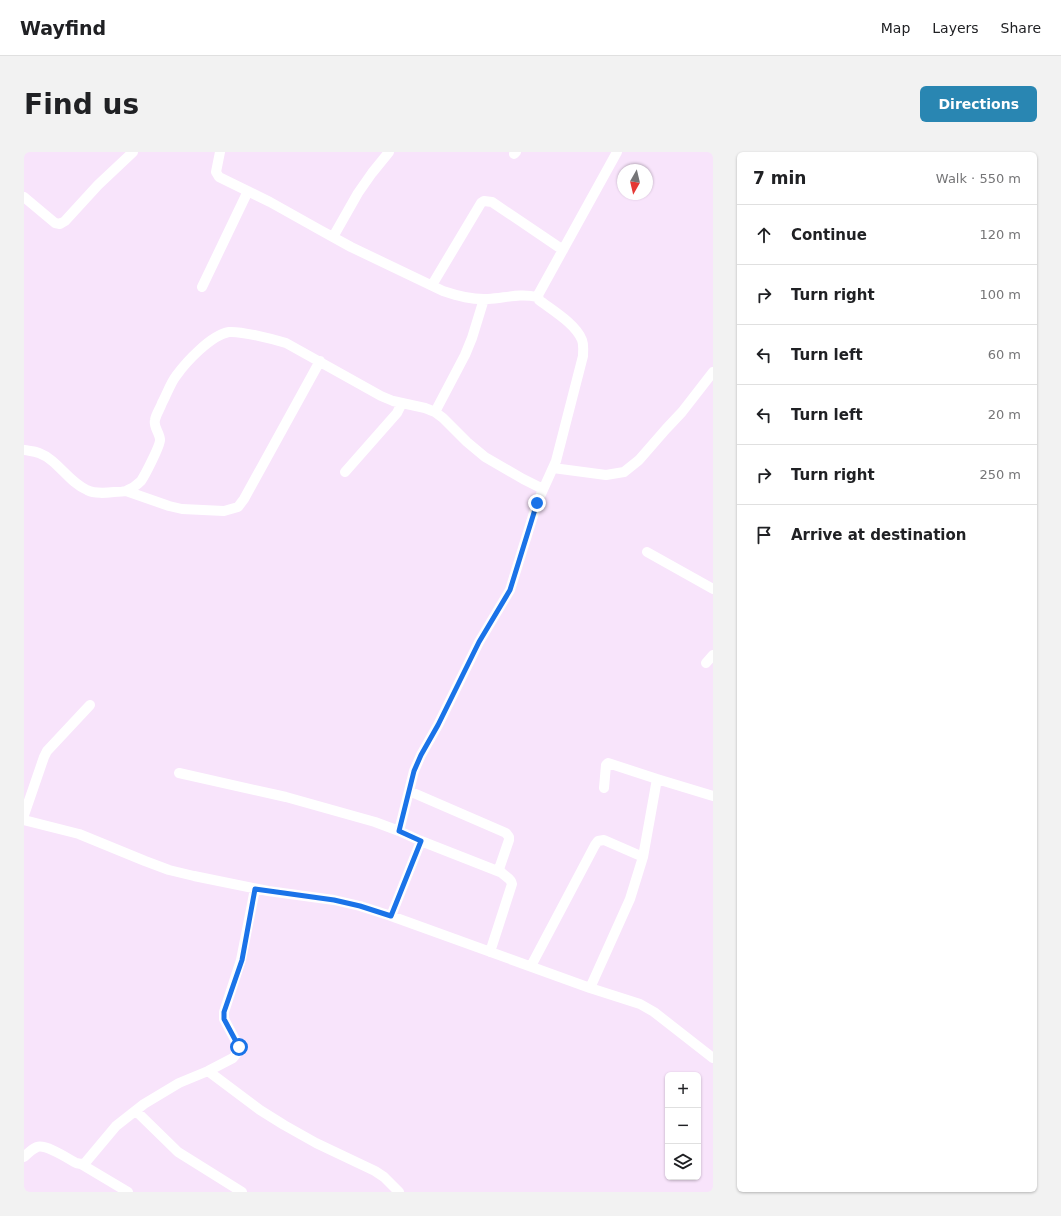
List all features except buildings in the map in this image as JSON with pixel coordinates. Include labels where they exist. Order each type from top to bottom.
[{"type":"street","points":[[24,196],[55,223],[60,224],[65,221],[98,185],[133,152]]},
{"type":"street","points":[[220,152],[216,172],[219,177],[270,202],[333,237],[458,296],[470,299],[521,295],[537,297],[571,325],[582,340],[584,347],[562,439],[553,468],[531,518],[510,590],[479,642],[438,725],[421,755],[414,771],[399,831]]},
{"type":"street","points":[[333,237],[358,193],[389,152]]},
{"type":"street","points":[[537,297],[617,152]]},
{"type":"street","points":[[202,287],[248,191]]},
{"type":"street","points":[[432,285],[481,203],[484,201],[492,202],[563,250]]},
{"type":"street","points":[[435,412],[470,343],[484,299]]},
{"type":"street","points":[[24,450],[40,454],[48,458],[79,486],[88,491],[98,493],[126,491],[134,487],[141,481],[160,442],[159,434],[154,422],[175,377],[194,355],[209,342],[228,332],[236,332],[274,339],[286,343],[382,396],[435,412],[485,457],[543,489]]},
{"type":"street","points":[[126,491],[182,509],[224,511],[238,507],[244,499],[320,361]]},
{"type":"street","points":[[553,468],[606,475],[624,472],[639,460],[649,449],[712,375]]},
{"type":"street","points":[[345,472],[392,419],[402,403]]},
{"type":"street","points":[[647,552],[713,589]]},
{"type":"street","points":[[706,662],[713,655]]},
{"type":"street","points":[[24,815],[47,751],[90,705]]},
{"type":"street","points":[[604,788],[606,765],[608,763],[713,796]]},
{"type":"street","points":[[179,773],[286,797],[375,822],[500,872],[511,880],[512,884],[490,952]]},
{"type":"street","points":[[590,988],[630,898],[643,857],[657,779]]},
{"type":"street","points":[[409,791],[508,835],[509,840],[500,866],[500,872]]},
{"type":"street","points":[[24,820],[79,834],[169,870],[255,889],[334,900],[360,906],[391,916],[590,988],[640,1004],[654,1012],[713,1058]]},
{"type":"street","points":[[530,966],[598,841],[604,840],[643,857]]},
{"type":"street","points":[[391,916],[421,841]]},
{"type":"street","points":[[81,1164],[84,1163],[116,1126],[144,1104],[179,1084],[233,1058],[237,1053],[239,1047],[224,1019],[224,1012],[242,960],[255,889]]},
{"type":"street","points":[[208,1071],[260,1110],[316,1143],[375,1171],[384,1177],[399,1192]]},
{"type":"street","points":[[136,1111],[178,1152],[242,1192]]},
{"type":"street","points":[[24,1157],[38,1146],[45,1147],[76,1163],[81,1164],[128,1192]]},
{"type":"route","points":[[239,1047],[224,1019],[224,1012],[242,960],[255,889],[334,900],[360,906],[391,916],[421,841],[399,831],[414,771],[489,623],[510,590],[531,518],[537,503]]}]
